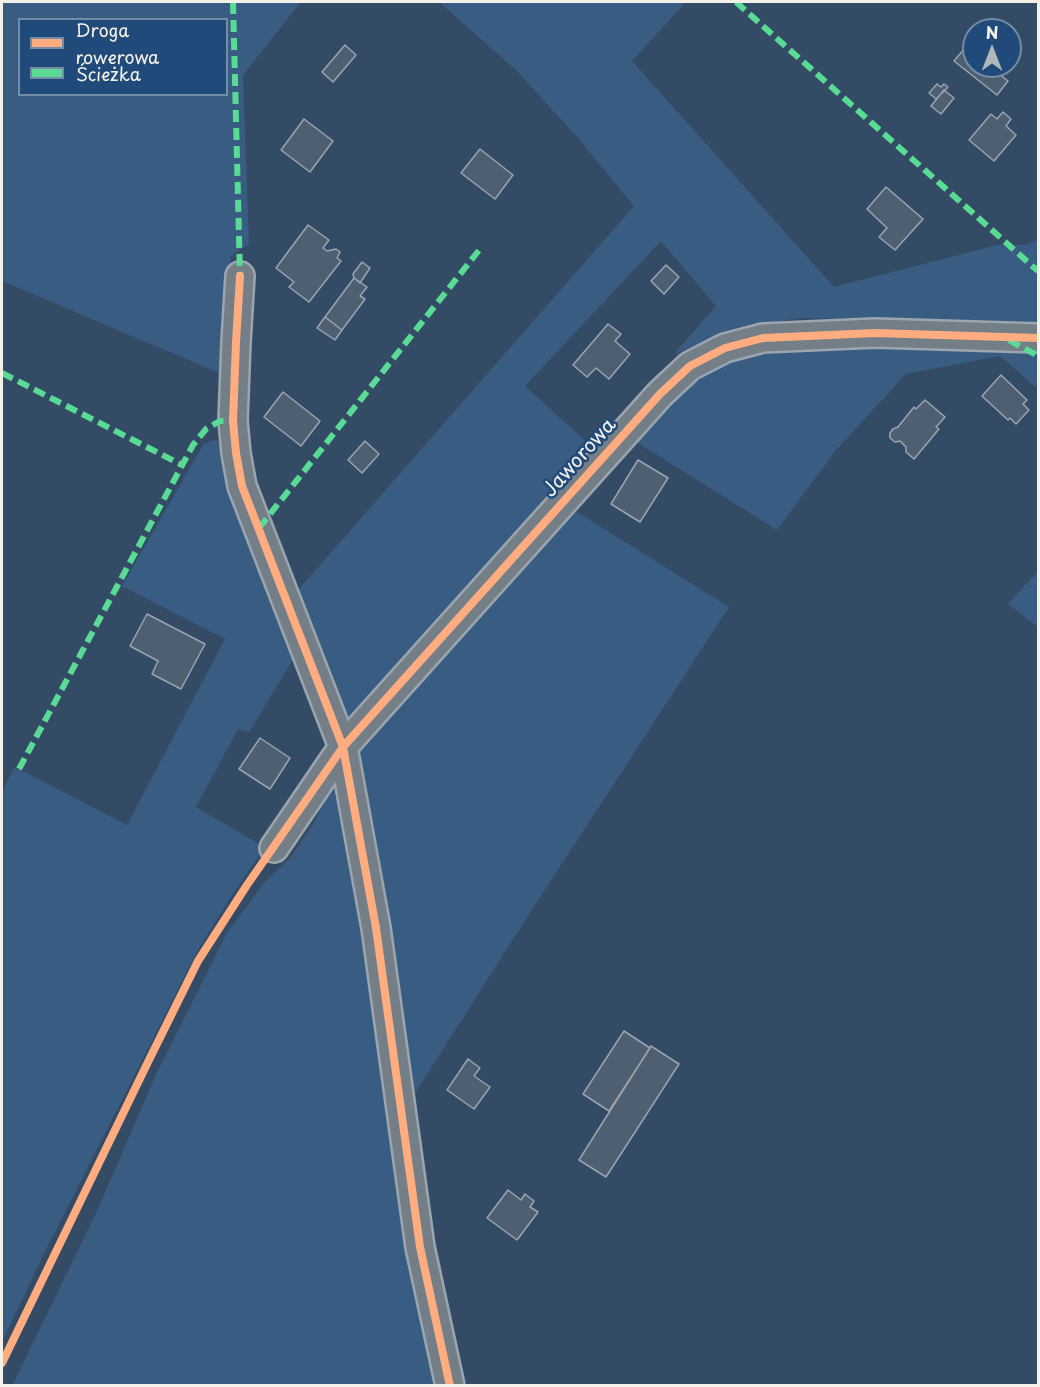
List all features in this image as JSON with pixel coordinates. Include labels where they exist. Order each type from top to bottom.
[{"type":"street","points":[[240,276],[233,421],[242,486],[343,747],[376,928],[420,1247],[450,1386]]},
{"type":"street","name":"Jaworowa","points":[[274,848],[343,747],[660,394],[690,366],[725,348],[764,338],[875,333],[1038,338]]},
{"type":"shaded area","points":[[2,2],[301,2],[243,75],[249,244],[231,256],[228,354],[219,373],[2,281]]},
{"type":"shaded area","points":[[439,2],[686,2],[632,61],[834,287],[997,245],[1025,245],[1038,239],[1038,323],[802,318],[740,327],[673,355],[716,306],[661,241],[525,386],[591,446],[401,660],[364,709],[351,717],[345,715],[292,597],[634,206],[577,137],[516,70]]},
{"type":"shaded area","points":[[1038,341],[1038,389],[1000,356],[906,374],[836,450],[777,530],[630,438],[682,390],[716,370],[714,367],[746,352],[766,346]]},
{"type":"shaded area","points":[[213,440],[224,443],[295,656],[249,732],[238,729],[196,807],[259,844],[322,748],[329,752],[198,950],[2,1342],[2,792],[14,768],[127,825],[225,639],[122,586],[203,445]]},
{"type":"shaded area","points":[[566,505],[729,607],[412,1098],[355,752]]},
{"type":"shaded area","points":[[1038,571],[1038,627],[1008,604]]},
{"type":"shaded area","points":[[334,788],[340,790],[440,1385],[12,1386],[97,1211],[158,1070],[227,933],[263,884],[290,858],[314,823],[329,792]]},
{"type":"building","points":[[345,45],[356,55],[333,82],[322,72]]},
{"type":"building","points":[[962,52],[962,67],[954,61]]},
{"type":"building","points":[[976,78],[1004,78],[1008,81],[997,95]]},
{"type":"building","points":[[937,84],[941,87],[944,84],[948,87],[936,99],[929,93]]},
{"type":"building","points":[[944,90],[954,98],[941,114],[931,106]]},
{"type":"building","points":[[1003,112],[1011,119],[1006,126],[1016,135],[994,161],[969,140],[991,114],[997,119]]},
{"type":"building","points":[[304,119],[333,141],[310,172],[281,150]]},
{"type":"building","points":[[480,149],[513,175],[495,199],[461,173]]},
{"type":"building","points":[[886,187],[923,219],[895,250],[879,237],[887,228],[867,209]]},
{"type":"building","points":[[308,225],[329,240],[323,248],[327,251],[336,249],[340,252],[337,258],[341,261],[309,302],[289,287],[294,282],[276,268]]},
{"type":"building","points":[[362,262],[370,268],[360,283],[353,274]]},
{"type":"building","points":[[666,265],[679,277],[664,294],[651,281]]},
{"type":"building","points":[[354,278],[367,287],[360,296],[365,299],[342,330],[325,317]]},
{"type":"building","points":[[325,317],[342,330],[335,340],[317,328]]},
{"type":"building","points":[[608,324],[621,334],[615,341],[630,354],[609,379],[596,368],[587,377],[573,365]]},
{"type":"building","points":[[1001,375],[1027,400],[1023,404],[1029,410],[1016,424],[1010,418],[1008,420],[982,396]]},
{"type":"building","points":[[283,392],[320,421],[301,446],[264,417]]},
{"type":"building","points":[[925,400],[945,417],[936,427],[939,429],[914,459],[906,452],[906,447],[900,441],[895,442],[890,438],[890,433],[898,427],[914,407],[916,409]]},
{"type":"building","points":[[365,441],[379,454],[362,473],[348,460]]},
{"type":"building","points":[[638,460],[668,478],[640,522],[611,504]]},
{"type":"building","points":[[147,614],[205,644],[181,689],[152,674],[158,661],[130,646]]},
{"type":"building","points":[[260,738],[290,758],[270,789],[239,769]]},
{"type":"building","points":[[624,1031],[650,1048],[609,1111],[583,1094]]},
{"type":"building","points":[[651,1046],[679,1064],[606,1177],[579,1160]]},
{"type":"building","points":[[468,1059],[480,1068],[474,1076],[490,1087],[474,1109],[447,1090]]},
{"type":"building","points":[[508,1190],[521,1200],[525,1194],[534,1201],[530,1207],[538,1212],[517,1240],[487,1218]]},
{"type":"marked path","points":[[233,2],[240,276]]},
{"type":"marked path","points":[[736,2],[1038,271]]},
{"type":"marked path","points":[[259,528],[480,249]]},
{"type":"marked path","points":[[1009,340],[1038,356]]},
{"type":"marked path","points":[[2,373],[182,465]]},
{"type":"marked path","points":[[19,769],[193,445],[206,429],[220,421],[233,421]]},
{"type":"cycle path","points":[[240,276],[233,421],[242,486],[343,747],[376,928],[420,1247],[450,1386]]},
{"type":"cycle path","points":[[2,1363],[198,961],[247,885],[343,747],[660,394],[690,366],[725,348],[763,338],[875,333],[1038,338]]}]
